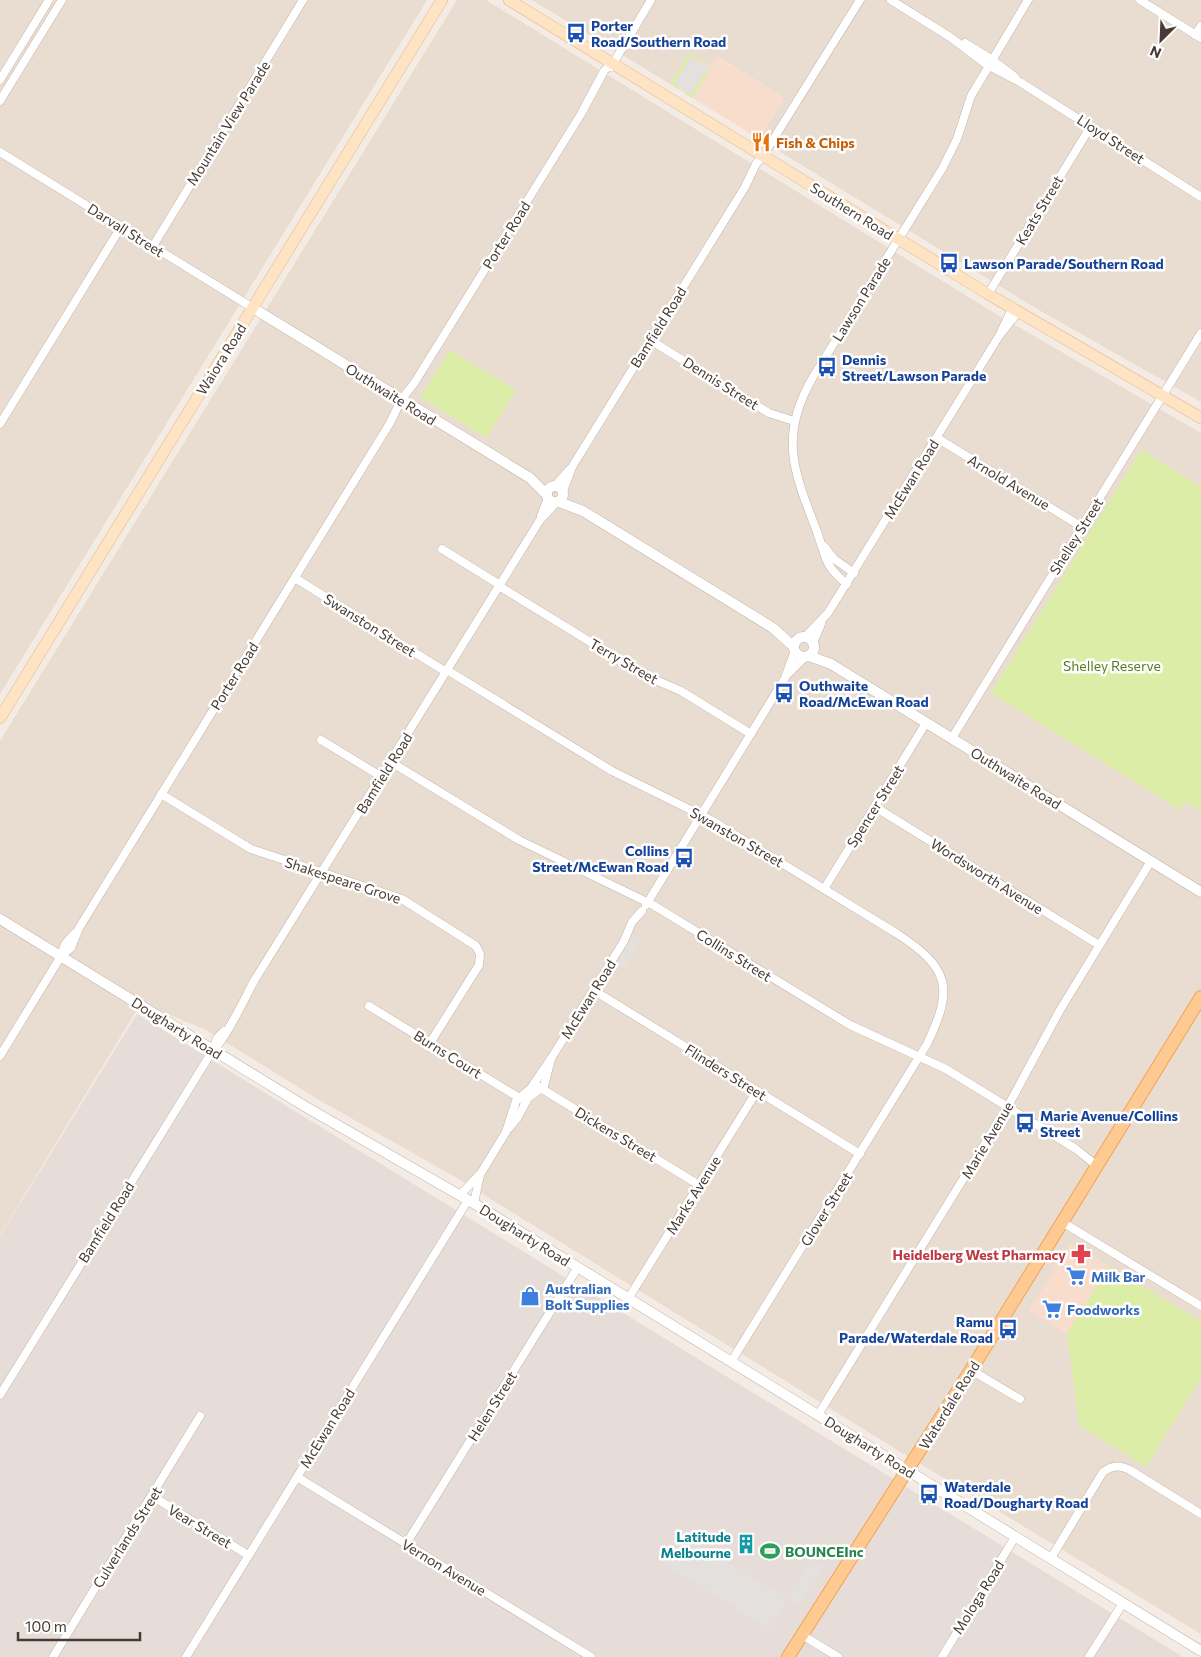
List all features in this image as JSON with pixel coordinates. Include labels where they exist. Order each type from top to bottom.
[{"type":"main road","name":"Waiora Road","points":[[0,718],[442,0]]},
{"type":"main road","name":"Southern Road","points":[[509,0],[988,294],[1200,417]]},
{"type":"main road","name":"Waterdale Road","points":[[788,1657],[971,1370],[1201,997]]},
{"type":"street","points":[[0,80],[49,0]]},
{"type":"street","points":[[0,101],[62,0]]},
{"type":"street","name":"Mountain View Parade","points":[[153,246],[304,0]]},
{"type":"street","name":"Porter Road","points":[[0,1056],[61,956],[65,944],[79,928],[596,88],[604,71],[612,63],[651,0]]},
{"type":"street","name":"Bamfield Road","points":[[0,1395],[213,1050],[217,1038],[228,1026],[745,187],[756,164],[763,156],[860,0]]},
{"type":"street","name":"Lloyd Street","points":[[891,0],[1201,197]]},
{"type":"street","name":"Lawson Parade","points":[[846,584],[828,567],[822,544],[795,470],[792,445],[794,421],[807,386],[942,169],[957,139],[971,96],[989,62],[1028,0]]},
{"type":"street","points":[[1144,1],[1198,37],[1201,26]]},
{"type":"street","name":"Keats Street","points":[[988,294],[1091,126]]},
{"type":"street","name":"Darvall Street","points":[[0,152],[252,308]]},
{"type":"street","points":[[0,424],[121,227]]},
{"type":"street","name":"Outhwaite Road","points":[[252,308],[1201,892]]},
{"type":"street","name":"McEwan Road","points":[[506,1132],[518,1098],[534,1084],[552,1058],[624,941],[632,922],[642,911],[804,647],[854,573],[1015,310]]},
{"type":"street","name":"Shelley Street","points":[[952,738],[1201,333]]},
{"type":"street","name":"Dennis Street","points":[[650,340],[769,413],[794,421]]},
{"type":"street","name":"Arnold Avenue","points":[[937,438],[1082,527]]},
{"type":"street","name":"Lawson Parade","points":[[822,544],[834,559],[854,573]]},
{"type":"street","name":"Terry Street","points":[[442,549],[644,675],[681,691],[751,734]]},
{"type":"street","name":"Swanston Street","points":[[294,578],[612,771],[701,815],[915,946],[942,977],[945,986],[941,1011],[928,1044],[920,1055]]},
{"type":"street","name":"Spencer Street","points":[[824,889],[926,723]]},
{"type":"street","points":[[321,740],[382,777]]},
{"type":"street","name":"Collins Street","points":[[390,762],[519,840],[647,903],[850,1026],[946,1068],[1099,1163]]},
{"type":"street","name":"Shakespeare Grove","points":[[161,794],[245,846],[322,874],[402,899],[467,939],[479,950],[479,965],[430,1043]]},
{"type":"street","name":"Wordsworth Avenue","points":[[875,806],[1100,945]]},
{"type":"street","name":"Marie Avenue","points":[[818,1415],[1008,1106],[1060,1010],[1151,861]]},
{"type":"street","name":"Dougharty Road","points":[[0,918],[306,1107],[467,1199],[1201,1651]]},
{"type":"street","name":"Flinders Street","points":[[593,990],[860,1154]]},
{"type":"street","name":"Burns Court","points":[[369,1006],[526,1102]]},
{"type":"street","name":"Glover Street","points":[[731,1362],[920,1055]]},
{"type":"street","name":"McEwan Road","points":[[186,1657],[467,1199],[506,1132],[515,1122],[526,1102],[532,1095],[542,1089],[552,1058]]},
{"type":"street","name":"Dickens Street","points":[[534,1084],[699,1185]]},
{"type":"street","name":"Marks Avenue","points":[[628,1299],[756,1091]]},
{"type":"street","name":"McEwan Road","points":[[467,1199],[481,1173]]},
{"type":"street","points":[[1062,1222],[1201,1306]]},
{"type":"street","name":"Helen Street","points":[[406,1544],[578,1267]]},
{"type":"street","points":[[971,1370],[1020,1400]]},
{"type":"street","name":"Culverlands Street","points":[[53,1657],[200,1416]]},
{"type":"street","points":[[1051,1558],[1103,1472],[1112,1467],[1121,1466],[1130,1470],[1201,1514]]},
{"type":"street","name":"Vernon Avenue","points":[[297,1477],[591,1657]]},
{"type":"street","name":"Vear Street","points":[[152,1496],[248,1555]]},
{"type":"street","name":"Mologa Road","points":[[942,1657],[1015,1537]]},
{"type":"street","points":[[1090,1657],[1123,1603]]},
{"type":"street","points":[[802,1635],[838,1657]]},
{"type":"shaded area","points":[[0,0],[427,0],[0,694]]},
{"type":"shaded area","points":[[457,0],[486,0],[996,314],[1201,433],[1201,1634],[899,1451],[455,1177],[319,1100],[206,1030],[141,1003],[0,1235],[0,741]]},
{"type":"shaded area","points":[[532,0],[1201,0],[1201,402],[1037,309],[756,137],[761,136],[784,98],[718,57],[712,66],[689,53],[670,84]]},
{"type":"shaded area","points":[[689,53],[712,66],[717,57],[784,98],[761,136],[756,137],[670,84]]},
{"type":"shaded area","points":[[690,57],[711,68],[708,73],[705,72],[691,95],[674,84]]},
{"type":"shaded area","points":[[634,935],[642,940],[624,968],[617,964]]},
{"type":"shaded area","points":[[137,1014],[1183,1657],[0,1657],[0,1236]]},
{"type":"shaded area","points":[[1071,1243],[1109,1266],[1067,1334],[1029,1311]]},
{"type":"shaded area","points":[[679,1532],[787,1598],[813,1559],[824,1566],[798,1605],[788,1598],[769,1629],[660,1561]]},
{"type":"green space","points":[[689,53],[712,66],[690,57],[674,84],[679,87],[678,89],[670,84]]},
{"type":"green space","points":[[705,71],[708,73],[692,98],[684,93],[685,91],[691,94]]},
{"type":"green space","points":[[450,350],[516,390],[487,438],[420,397]]},
{"type":"green space","name":"Shelley Reserve","points":[[1141,450],[1201,487],[1201,811],[1185,801],[1180,810],[991,693]]},
{"type":"green space","points":[[1109,1266],[1201,1321],[1201,1378],[1146,1467],[1079,1425],[1067,1334]]},
{"type":"place","name":"Porter Road/Southern Road","points":[[576,33]]},
{"type":"place","name":"Fish & Chips","points":[[761,142]]},
{"type":"place","name":"Lawson Parade/Southern Road","points":[[949,263]]},
{"type":"place","name":"Dennis Street/Lawson Parade","points":[[827,367]]},
{"type":"place","name":"Outhwaite Road/McEwan Road","points":[[784,693]]},
{"type":"place","name":"Collins Street/McEwan Road","points":[[684,858]]},
{"type":"place","name":"Marie Avenue/Collins Street","points":[[1025,1123]]},
{"type":"place","name":"Heidelberg West Pharmacy","points":[[1081,1254]]},
{"type":"place","name":"Milk Bar","points":[[1076,1276]]},
{"type":"place","name":"Australian Bolt Supplies","points":[[530,1296]]},
{"type":"place","name":"Foodworks","points":[[1052,1309]]},
{"type":"place","name":"Ramu Parade/Waterdale Road","points":[[1008,1329]]},
{"type":"place","name":"Waterdale Road/Dougharty Road","points":[[929,1494]]},
{"type":"place","name":"Latitude Melbourne","points":[[746,1544]]},
{"type":"place","name":"BOUNCEInc","points":[[770,1551]]}]
